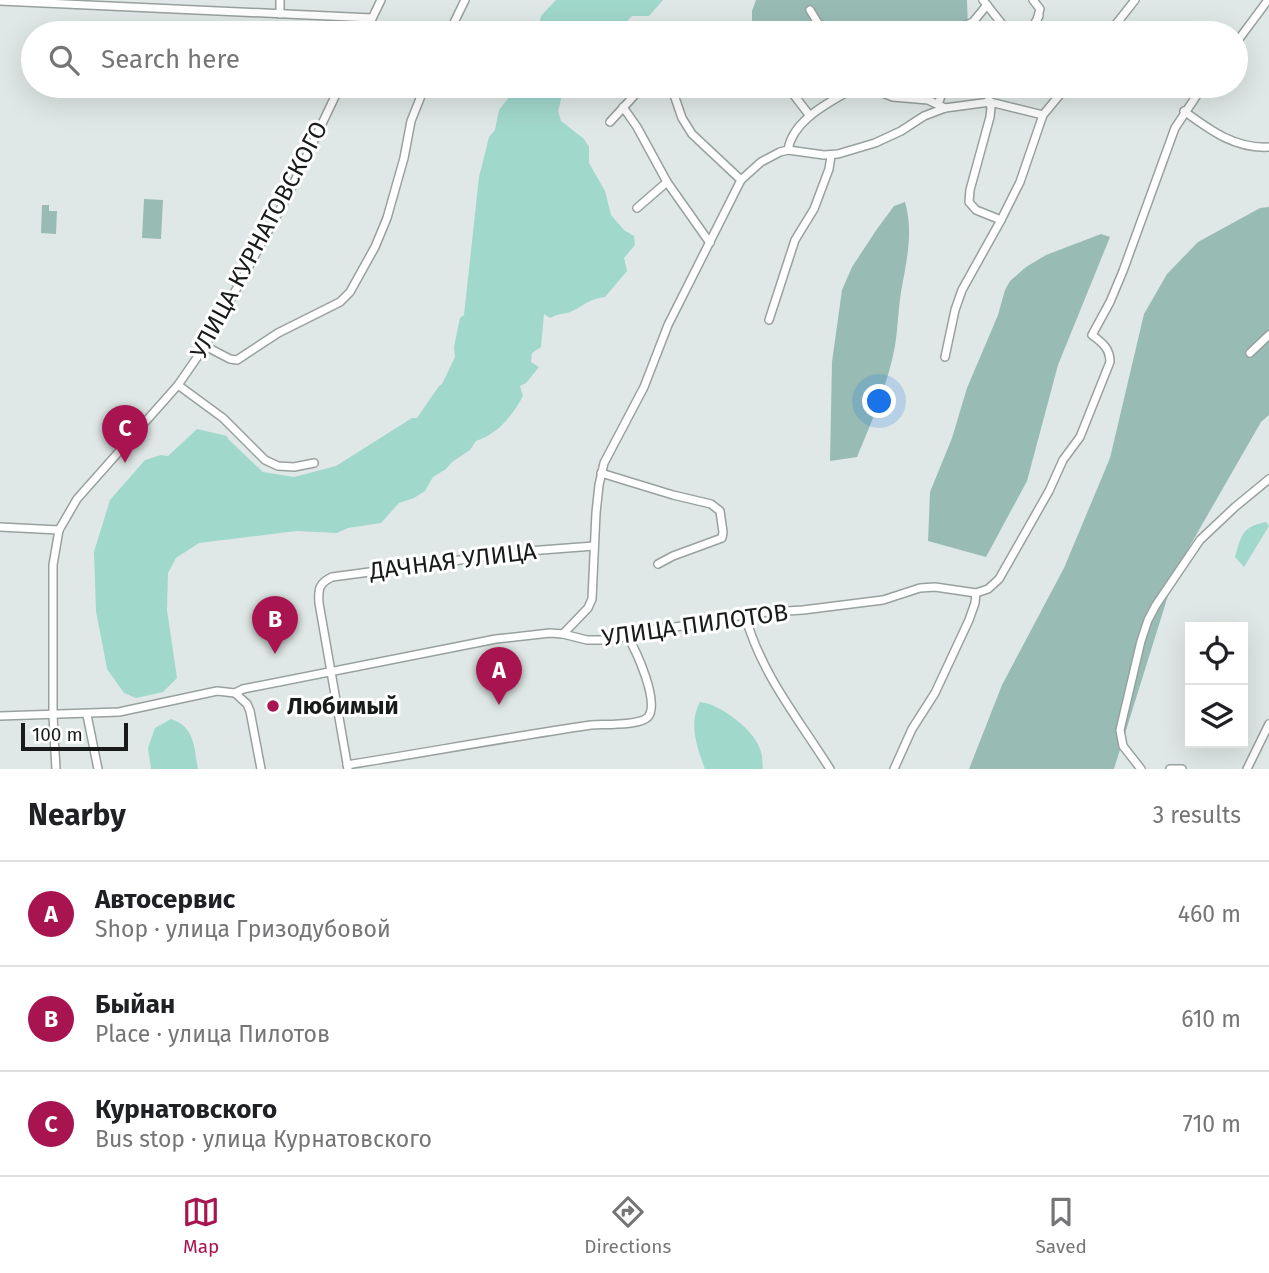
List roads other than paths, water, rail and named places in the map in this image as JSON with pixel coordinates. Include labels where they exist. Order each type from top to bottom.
[{"type":"street","points":[[280,0],[280,14]]},
{"type":"street","points":[[371,21],[381,0]]},
{"type":"street","points":[[455,21],[465,0]]},
{"type":"street","points":[[1033,0],[1040,9],[1036,21]]},
{"type":"street","points":[[1118,21],[1135,0]]},
{"type":"street","points":[[1248,27],[1268,0]]},
{"type":"street","points":[[0,1],[372,18]]},
{"type":"street","points":[[974,21],[985,3],[999,21]]},
{"type":"street","points":[[810,10],[817,21]]},
{"type":"street","name":"УЛИЦА КУРНАТОВСКОГО","points":[[56,769],[53,716],[53,565],[59,530],[77,499],[178,385],[205,346],[288,195],[334,98]]},
{"type":"street","points":[[205,346],[237,360],[278,333],[340,302],[351,292],[387,218],[411,121],[420,98]]},
{"type":"street","points":[[610,122],[632,98]]},
{"type":"street","points":[[675,98],[682,118],[692,134],[741,180]]},
{"type":"street","points":[[796,98],[810,116]]},
{"type":"street","points":[[788,150],[792,137],[810,116],[838,98]]},
{"type":"street","points":[[905,98],[928,100],[945,108]]},
{"type":"street","points":[[937,104],[940,98]]},
{"type":"street","points":[[989,98],[990,117],[969,202],[976,210],[1001,220]]},
{"type":"street","points":[[946,357],[955,310],[962,290],[1020,182],[1043,115],[1057,98]]},
{"type":"street","points":[[894,769],[912,729],[935,693],[969,620],[976,593],[988,589],[999,579],[1049,491],[1063,460],[1080,437],[1111,362],[1110,353],[1103,343],[1092,335],[1123,271],[1166,148],[1184,111],[1194,98]]},
{"type":"street","points":[[563,634],[588,608],[592,598],[594,545],[604,463],[644,387],[668,325],[741,180],[761,162],[788,150],[831,156],[875,143],[924,116],[945,108],[990,102],[1043,115]]},
{"type":"street","points":[[623,107],[667,182],[710,243]]},
{"type":"street","points":[[1184,111],[1229,141],[1245,146],[1269,147]]},
{"type":"street","points":[[769,320],[795,240],[814,209],[831,156]]},
{"type":"street","points":[[637,208],[667,182]]},
{"type":"street","points":[[1250,353],[1269,335]]},
{"type":"street","points":[[178,385],[223,418],[265,460],[278,466],[294,467],[313,463]]},
{"type":"street","points":[[601,473],[711,504],[720,510],[722,538],[658,564]]},
{"type":"street","points":[[1140,769],[1123,746],[1121,730],[1148,620],[1200,540],[1269,479]]},
{"type":"street","points":[[0,527],[59,530]]},
{"type":"street","name":"ДАЧНАЯ УЛИЦА","points":[[332,672],[319,603],[318,589],[323,581],[332,577],[594,545]]},
{"type":"street","name":"УЛИЦА ПИЛОТОВ","points":[[0,716],[87,715],[136,710],[217,691],[235,693],[243,689],[496,639],[563,634],[598,641],[745,615],[883,600],[920,588],[935,587],[976,593]]},
{"type":"street","points":[[745,615],[753,642],[769,676],[830,769]]},
{"type":"street","points":[[332,672],[348,767],[594,725],[640,722],[648,716],[652,707],[635,649],[627,636]]},
{"type":"street","points":[[235,693],[247,704],[250,711],[261,769]]},
{"type":"street","points":[[87,715],[98,769]]},
{"type":"street","points":[[1247,769],[1269,724]]},
{"type":"street","points":[[1170,769],[1182,769]]},
{"type":"place","name":"Курнатовского","points":[[125,463]]},
{"type":"place","name":"Быйан","points":[[275,654]]},
{"type":"place","name":"Автосервис","points":[[499,705]]},
{"type":"place","name":"Любимый","points":[[273,706]]}]
